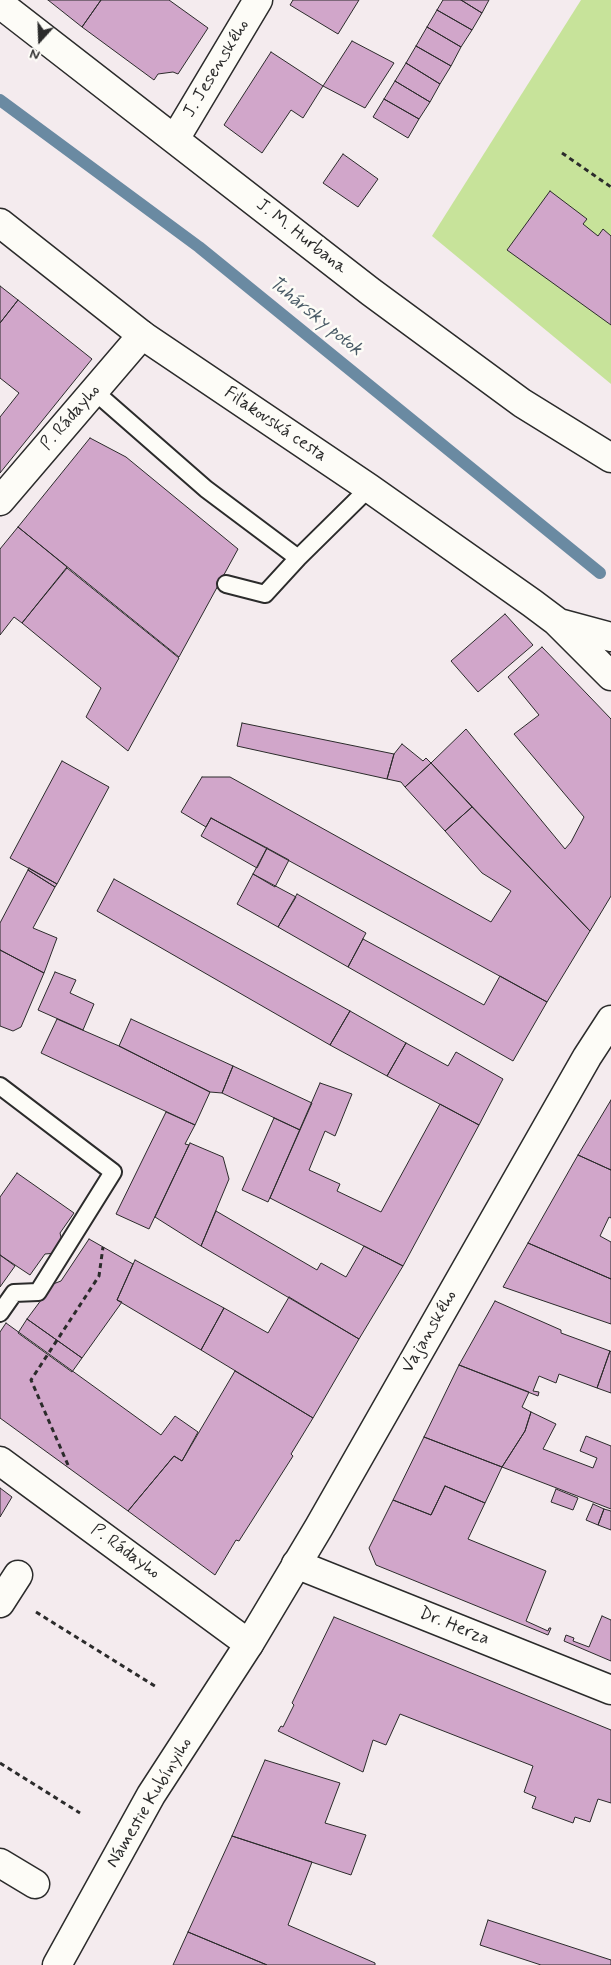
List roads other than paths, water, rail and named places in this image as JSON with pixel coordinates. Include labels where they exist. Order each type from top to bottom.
[{"type":"street","name":"J. Jesenského","points":[[175,139],[258,0]]},
{"type":"street","name":"J. M. Hurbana","points":[[0,4],[371,292],[522,403],[611,458]]},
{"type":"street","name":"Fiľakovská cesta","points":[[0,223],[142,335],[369,488],[532,603],[556,622],[611,676]]},
{"type":"street","name":"P. Rádayho","points":[[0,501],[142,335]]},
{"type":"street","name":"Fiľakovská cesta","points":[[556,622],[611,637]]},
{"type":"street","name":"Vajanského","points":[[249,1644],[319,1528],[587,1057],[611,1020]]},
{"type":"street","name":"P. Rádayho","points":[[0,1461],[249,1644]]},
{"type":"street","name":"Dr. Herza","points":[[296,1564],[611,1690]]},
{"type":"street","name":"Námestie Kubínyiho","points":[[57,1965],[151,1795],[249,1644]]},
{"type":"street","points":[[0,1863],[35,1884]]},
{"type":"lane","points":[[94,392],[206,489],[298,558]]},
{"type":"lane","points":[[226,584],[265,594],[298,558],[369,488]]},
{"type":"lane","points":[[0,1086],[113,1172],[38,1292],[14,1293],[0,1313]]},
{"type":"waterway","name":"Tuhársky potok","points":[[0,100],[199,247],[600,573]]}]
